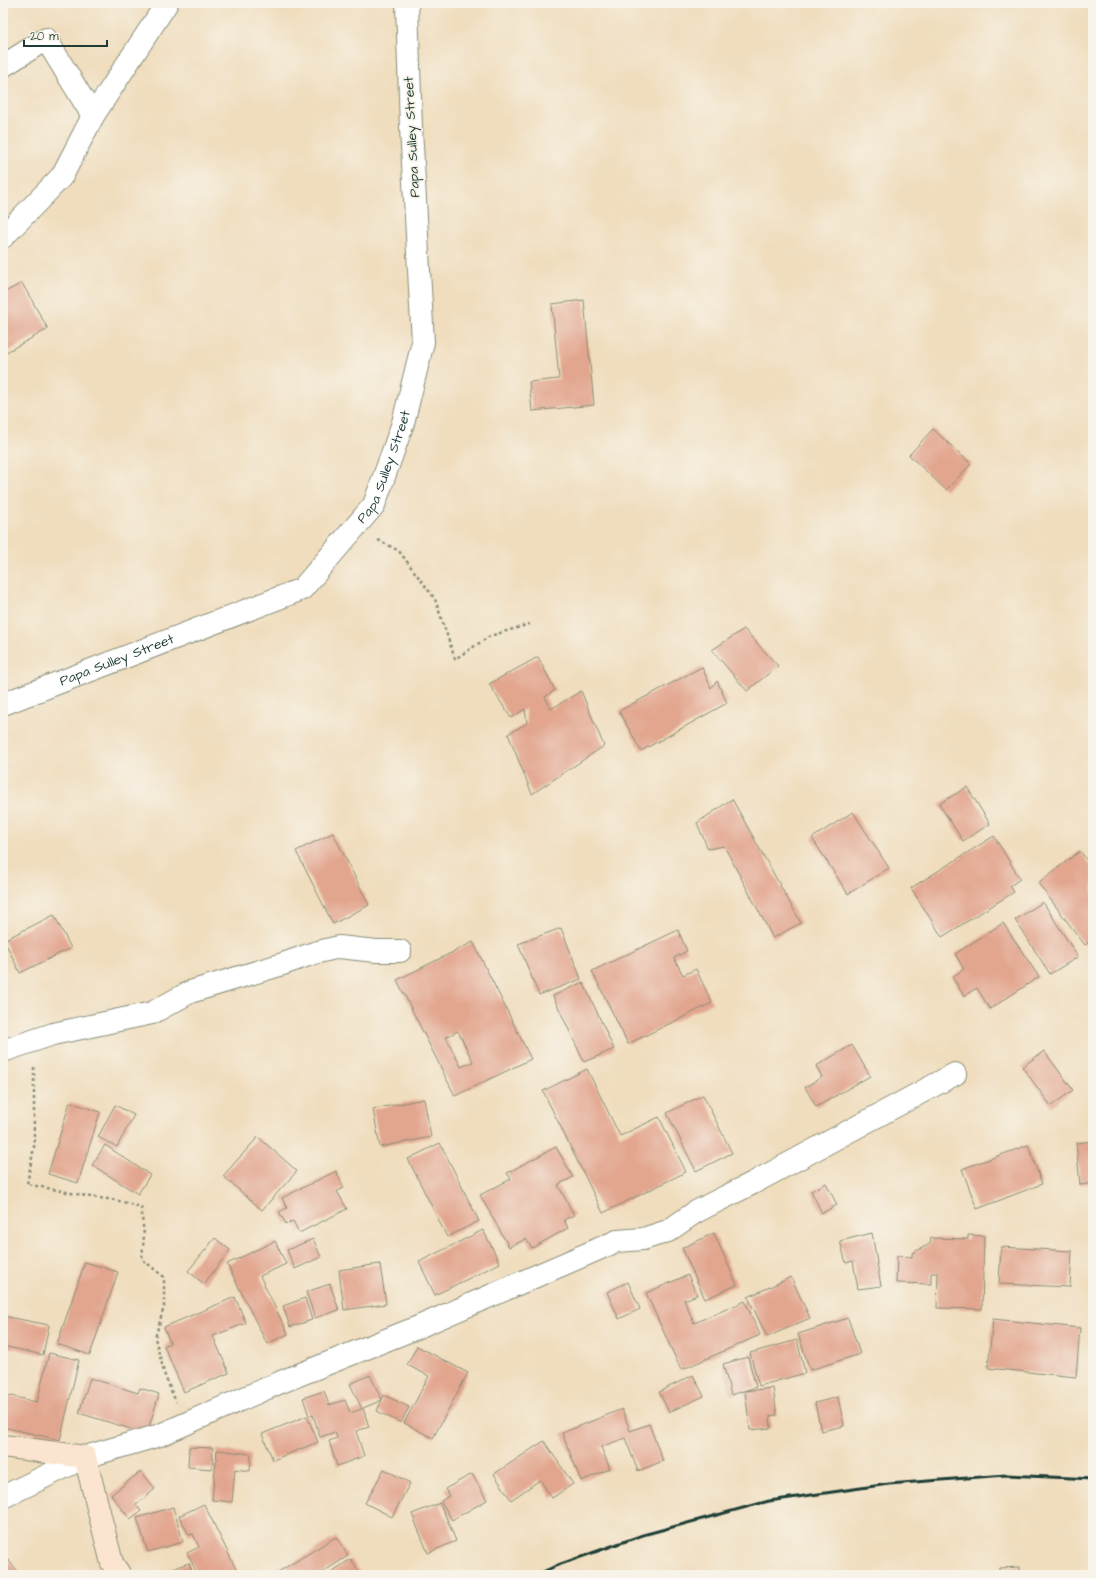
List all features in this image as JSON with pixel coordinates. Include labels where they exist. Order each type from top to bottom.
[{"type":"street","points":[[3,237],[62,176],[93,116],[167,3]]},
{"type":"street","name":"Papa Sulley Street","points":[[3,704],[302,589],[374,505],[403,423],[423,342],[411,128],[407,3]]},
{"type":"street","points":[[3,66],[46,39],[93,116]]},
{"type":"street","points":[[3,1051],[52,1034],[152,1013],[190,992],[314,953],[339,947],[376,951],[400,951]]},
{"type":"street","points":[[3,1497],[85,1457],[160,1435],[281,1382],[416,1328],[617,1240],[643,1239],[668,1231],[694,1213],[956,1074]]},
{"type":"street","points":[[3,1446],[85,1457]]},
{"type":"street","points":[[85,1457],[112,1563],[120,1575]]},
{"type":"path","points":[[354,528],[399,551],[435,599],[456,659],[490,636],[530,624]]},
{"type":"path","points":[[33,1040],[34,1147],[27,1184],[91,1197],[115,1200],[141,1207],[144,1235],[142,1259],[164,1277],[164,1307],[155,1338],[165,1376],[176,1400],[182,1425]]},
{"type":"building","points":[[22,283],[48,329],[3,354],[3,293]]},
{"type":"building","points":[[584,300],[594,405],[532,411],[529,382],[559,379],[552,304]]},
{"type":"building","points":[[933,429],[971,464],[946,490],[909,455]]},
{"type":"building","points":[[744,629],[778,666],[747,691],[712,650]]},
{"type":"building","points":[[538,657],[555,690],[545,697],[551,709],[581,691],[604,746],[532,794],[508,734],[527,723],[525,709],[511,718],[489,684]]},
{"type":"building","points":[[702,667],[711,688],[717,681],[727,703],[641,751],[619,711]]},
{"type":"building","points":[[967,787],[990,824],[963,841],[939,804]]},
{"type":"building","points":[[732,799],[801,923],[773,938],[724,846],[708,849],[697,823]]},
{"type":"building","points":[[853,812],[889,868],[848,894],[812,838]]},
{"type":"building","points":[[333,833],[369,905],[333,924],[296,851]]},
{"type":"building","points":[[994,836],[1020,879],[1010,886],[1014,892],[942,937],[911,888]]},
{"type":"building","points":[[1080,851],[1093,868],[1093,939],[1085,945],[1038,883]]},
{"type":"building","points":[[1043,902],[1078,957],[1050,974],[1015,920]]},
{"type":"building","points":[[54,915],[71,948],[20,973],[4,940]]},
{"type":"building","points":[[1003,923],[1039,977],[990,1009],[977,988],[964,996],[952,977],[964,969],[955,954]]},
{"type":"building","points":[[561,928],[581,979],[539,995],[518,944]]},
{"type":"building","points":[[678,930],[687,951],[674,958],[683,975],[696,969],[712,1003],[628,1044],[592,971]]},
{"type":"building","points":[[473,942],[531,1059],[455,1096],[397,980]],"holes":[[[458,1031],[473,1062],[461,1067],[446,1037]]]},
{"type":"building","points":[[583,982],[614,1049],[584,1062],[553,996]]},
{"type":"building","points":[[852,1045],[870,1076],[816,1107],[805,1087],[822,1077],[816,1066]]},
{"type":"building","points":[[1044,1051],[1073,1090],[1051,1106],[1022,1067]]},
{"type":"building","points":[[587,1069],[620,1136],[659,1117],[686,1172],[603,1213],[543,1091]]},
{"type":"building","points":[[703,1095],[732,1153],[696,1171],[667,1113]]},
{"type":"building","points":[[424,1099],[431,1137],[380,1147],[373,1109]]},
{"type":"building","points":[[70,1102],[100,1112],[78,1183],[48,1174]]},
{"type":"building","points":[[115,1105],[134,1115],[117,1147],[98,1137]]},
{"type":"building","points":[[258,1137],[297,1171],[262,1210],[223,1176]]},
{"type":"building","points":[[1093,1141],[1093,1183],[1080,1185],[1076,1143]]},
{"type":"building","points":[[440,1143],[479,1221],[447,1237],[408,1159]]},
{"type":"building","points":[[105,1145],[150,1175],[138,1194],[92,1165]]},
{"type":"building","points":[[1028,1145],[1042,1184],[977,1209],[962,1169]]},
{"type":"building","points":[[556,1147],[573,1177],[558,1185],[574,1215],[564,1220],[568,1228],[532,1248],[526,1239],[509,1247],[480,1195],[511,1179],[507,1173]]},
{"type":"building","points":[[336,1171],[344,1188],[337,1191],[347,1209],[299,1233],[293,1221],[286,1224],[279,1212],[287,1208],[282,1198]]},
{"type":"building","points":[[826,1183],[837,1205],[822,1213],[811,1191]]},
{"type":"building","points":[[483,1230],[500,1263],[435,1295],[419,1262]]},
{"type":"building","points":[[714,1233],[737,1285],[705,1299],[682,1248]]},
{"type":"building","points":[[872,1233],[881,1286],[858,1289],[853,1261],[846,1263],[840,1241]]},
{"type":"building","points":[[968,1235],[984,1236],[982,1309],[937,1308],[938,1273],[931,1273],[931,1284],[896,1283],[897,1256],[912,1257],[912,1253],[930,1244],[931,1238],[968,1239]]},
{"type":"building","points":[[215,1238],[230,1250],[204,1284],[188,1271]]},
{"type":"building","points":[[313,1239],[321,1257],[295,1269],[287,1250]]},
{"type":"building","points":[[275,1241],[286,1264],[260,1276],[288,1334],[267,1344],[227,1264]]},
{"type":"building","points":[[1001,1247],[1072,1251],[1070,1287],[999,1284]]},
{"type":"building","points":[[85,1262],[118,1272],[90,1355],[57,1344]]},
{"type":"building","points":[[380,1264],[386,1304],[344,1310],[339,1270]]},
{"type":"building","points":[[688,1275],[697,1295],[684,1300],[694,1323],[745,1301],[760,1335],[681,1370],[646,1293]]},
{"type":"building","points":[[791,1277],[810,1318],[767,1337],[748,1297]]},
{"type":"building","points":[[628,1282],[640,1309],[619,1319],[607,1292]]},
{"type":"building","points":[[330,1284],[339,1310],[315,1318],[306,1292]]},
{"type":"building","points":[[235,1297],[246,1323],[213,1336],[229,1373],[184,1392],[164,1346],[170,1343],[164,1327]]},
{"type":"building","points":[[305,1298],[312,1320],[290,1327],[283,1306]]},
{"type":"building","points":[[3,1316],[49,1325],[43,1355],[3,1346]]},
{"type":"building","points":[[848,1318],[860,1354],[810,1370],[798,1334]]},
{"type":"building","points":[[993,1319],[1080,1328],[1076,1377],[988,1368]]},
{"type":"building","points":[[797,1340],[805,1373],[759,1386],[750,1353]]},
{"type":"building","points":[[417,1346],[468,1373],[433,1438],[404,1423],[429,1376],[407,1365]]},
{"type":"building","points":[[49,1353],[79,1360],[60,1440],[3,1427],[3,1412],[7,1395],[37,1402]]},
{"type":"building","points":[[748,1357],[756,1387],[731,1395],[723,1364]]},
{"type":"building","points":[[370,1375],[382,1400],[363,1408],[369,1427],[356,1431],[364,1456],[337,1466],[329,1441],[337,1438],[335,1432],[320,1437],[313,1415],[309,1416],[303,1398],[324,1391],[329,1405],[345,1400],[350,1413],[362,1409],[350,1384]]},
{"type":"building","points":[[693,1375],[704,1396],[669,1412],[659,1392]]},
{"type":"building","points":[[90,1378],[138,1393],[140,1388],[159,1394],[147,1434],[79,1413]]},
{"type":"building","points":[[773,1388],[777,1415],[770,1416],[771,1428],[750,1430],[745,1391]]},
{"type":"building","points":[[384,1395],[409,1407],[401,1423],[377,1411]]},
{"type":"building","points":[[838,1397],[844,1426],[821,1431],[815,1403]]},
{"type":"building","points":[[622,1409],[630,1431],[649,1424],[663,1461],[638,1471],[625,1438],[601,1447],[610,1469],[581,1481],[562,1433]]},
{"type":"building","points":[[307,1416],[318,1442],[273,1460],[262,1434]]},
{"type":"building","points":[[544,1441],[573,1484],[552,1498],[540,1480],[511,1500],[494,1474]]},
{"type":"building","points":[[189,1447],[213,1448],[212,1469],[188,1467]]},
{"type":"building","points":[[217,1450],[251,1454],[250,1471],[235,1469],[232,1502],[212,1500]]},
{"type":"building","points":[[384,1469],[410,1483],[392,1517],[365,1503]]},
{"type":"building","points":[[141,1471],[155,1489],[136,1505],[141,1511],[130,1519],[111,1495]]},
{"type":"building","points":[[472,1474],[487,1500],[452,1520],[441,1501],[449,1496],[445,1489]]},
{"type":"building","points":[[440,1503],[456,1541],[428,1553],[412,1514]]},
{"type":"building","points":[[204,1504],[238,1573],[234,1575],[198,1575],[187,1553],[199,1547],[193,1534],[189,1535],[179,1516]]},
{"type":"building","points":[[173,1507],[183,1542],[148,1552],[137,1518]]},
{"type":"building","points":[[336,1537],[348,1556],[318,1575],[273,1575]]},
{"type":"building","points":[[3,1554],[21,1575],[3,1575]]},
{"type":"building","points":[[351,1559],[361,1575],[331,1575],[330,1573]]},
{"type":"building","points":[[189,1563],[193,1575],[152,1575]]},
{"type":"building","points":[[1020,1567],[1020,1573],[1050,1572],[1050,1575],[999,1575],[999,1568]]},
{"type":"railway","points":[[536,1575],[558,1565],[643,1535],[769,1501],[889,1484],[1006,1475],[1093,1479]]}]
